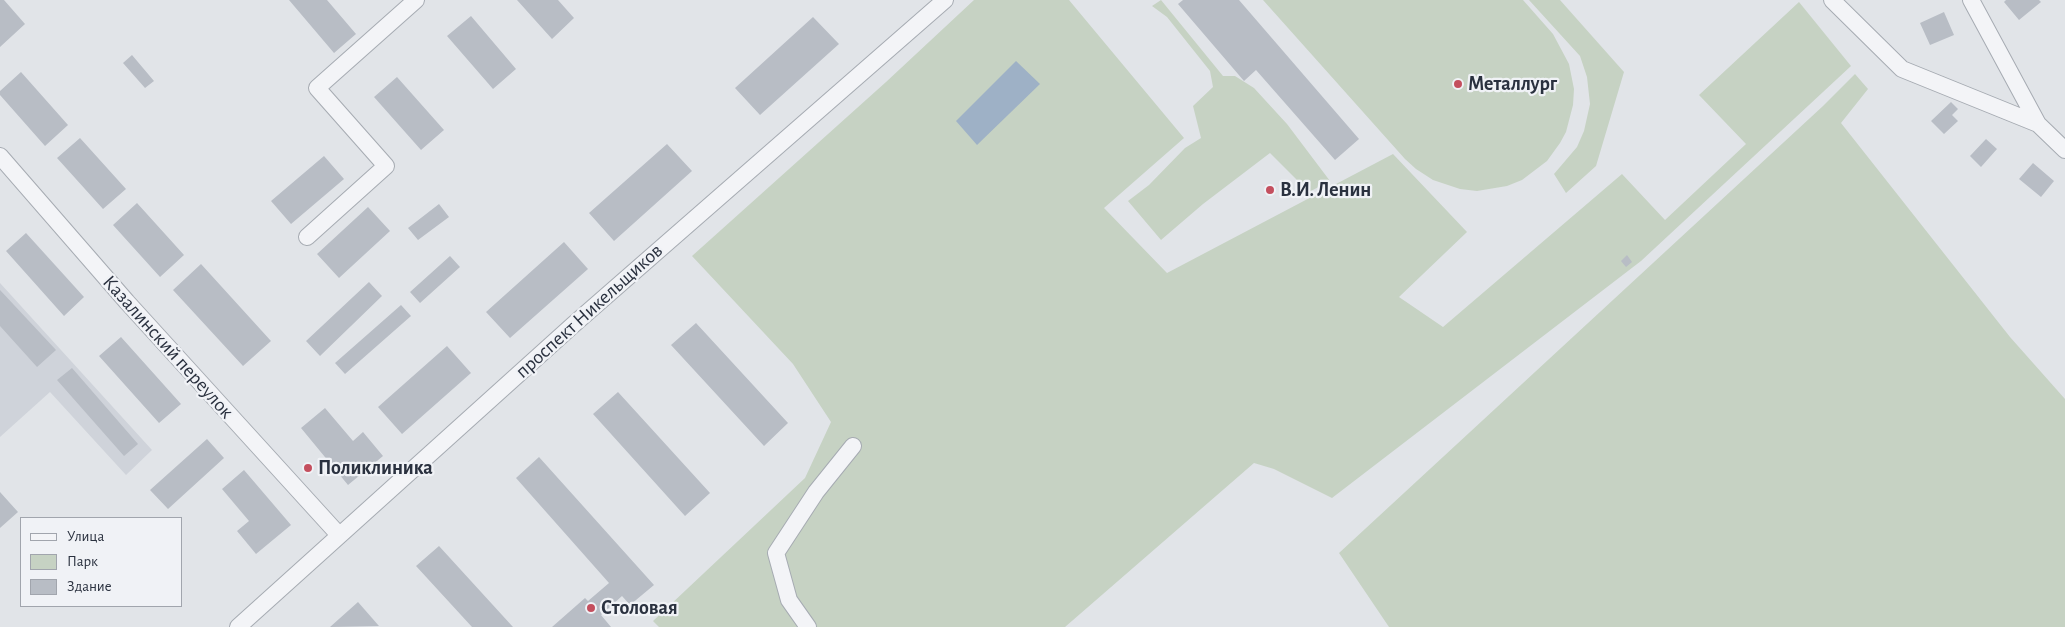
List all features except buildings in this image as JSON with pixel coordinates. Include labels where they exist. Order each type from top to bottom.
[{"type":"street","points":[[307,237],[386,166],[317,88],[416,0]]},
{"type":"street","name":"проспект Никельщиков","points":[[238,627],[573,325],[945,0]]},
{"type":"street","points":[[1832,0],[1902,69],[2038,124]]},
{"type":"street","points":[[1970,0],[2038,124],[2065,150]]},
{"type":"street","name":"Казалинский переулок","points":[[0,156],[127,302],[339,536]]},
{"type":"street","points":[[808,627],[789,600],[776,553],[816,492],[853,446]]},
{"type":"shaded area","points":[[0,283],[152,450],[126,475],[50,392],[0,437]]},
{"type":"green space","points":[[974,0],[1069,0],[1184,138],[1104,208],[1167,273],[1393,154],[1467,232],[1399,297],[1443,327],[1622,174],[1665,220],[1746,144],[1699,95],[1799,2],[1851,66],[1641,261],[1332,498],[1274,469],[1254,463],[1065,627],[659,627],[653,621],[805,478],[831,422],[793,364],[692,256],[886,82]]},
{"type":"green space","points":[[1161,0],[1223,76],[1235,76],[1254,88],[1287,124],[1330,181],[1309,192],[1270,153],[1203,204],[1161,240],[1128,201],[1149,185],[1185,148],[1201,138],[1193,106],[1213,87],[1210,71],[1167,17],[1152,6]]},
{"type":"green space","name":"Металлург","points":[[1263,0],[1523,0],[1553,34],[1569,64],[1574,89],[1573,105],[1566,132],[1547,161],[1522,180],[1507,186],[1477,191],[1460,189],[1433,180],[1405,159]]},
{"type":"green space","points":[[1529,0],[1560,0],[1624,72],[1596,166],[1566,193],[1554,174],[1577,147],[1584,131],[1590,104],[1587,77],[1580,56]]},
{"type":"green space","points":[[1855,74],[1868,89],[1841,123],[2010,337],[2065,399],[2065,627],[1389,627],[1339,553],[1823,106]]},
{"type":"water","points":[[1016,61],[1040,84],[977,145],[956,121]]},
{"type":"place","name":"Металлург","points":[[1458,84]]},
{"type":"place","name":"В.И. Ленин","points":[[1270,190]]},
{"type":"place","name":"Поликлиника","points":[[308,468]]},
{"type":"place","name":"Столовая","points":[[591,608]]}]
